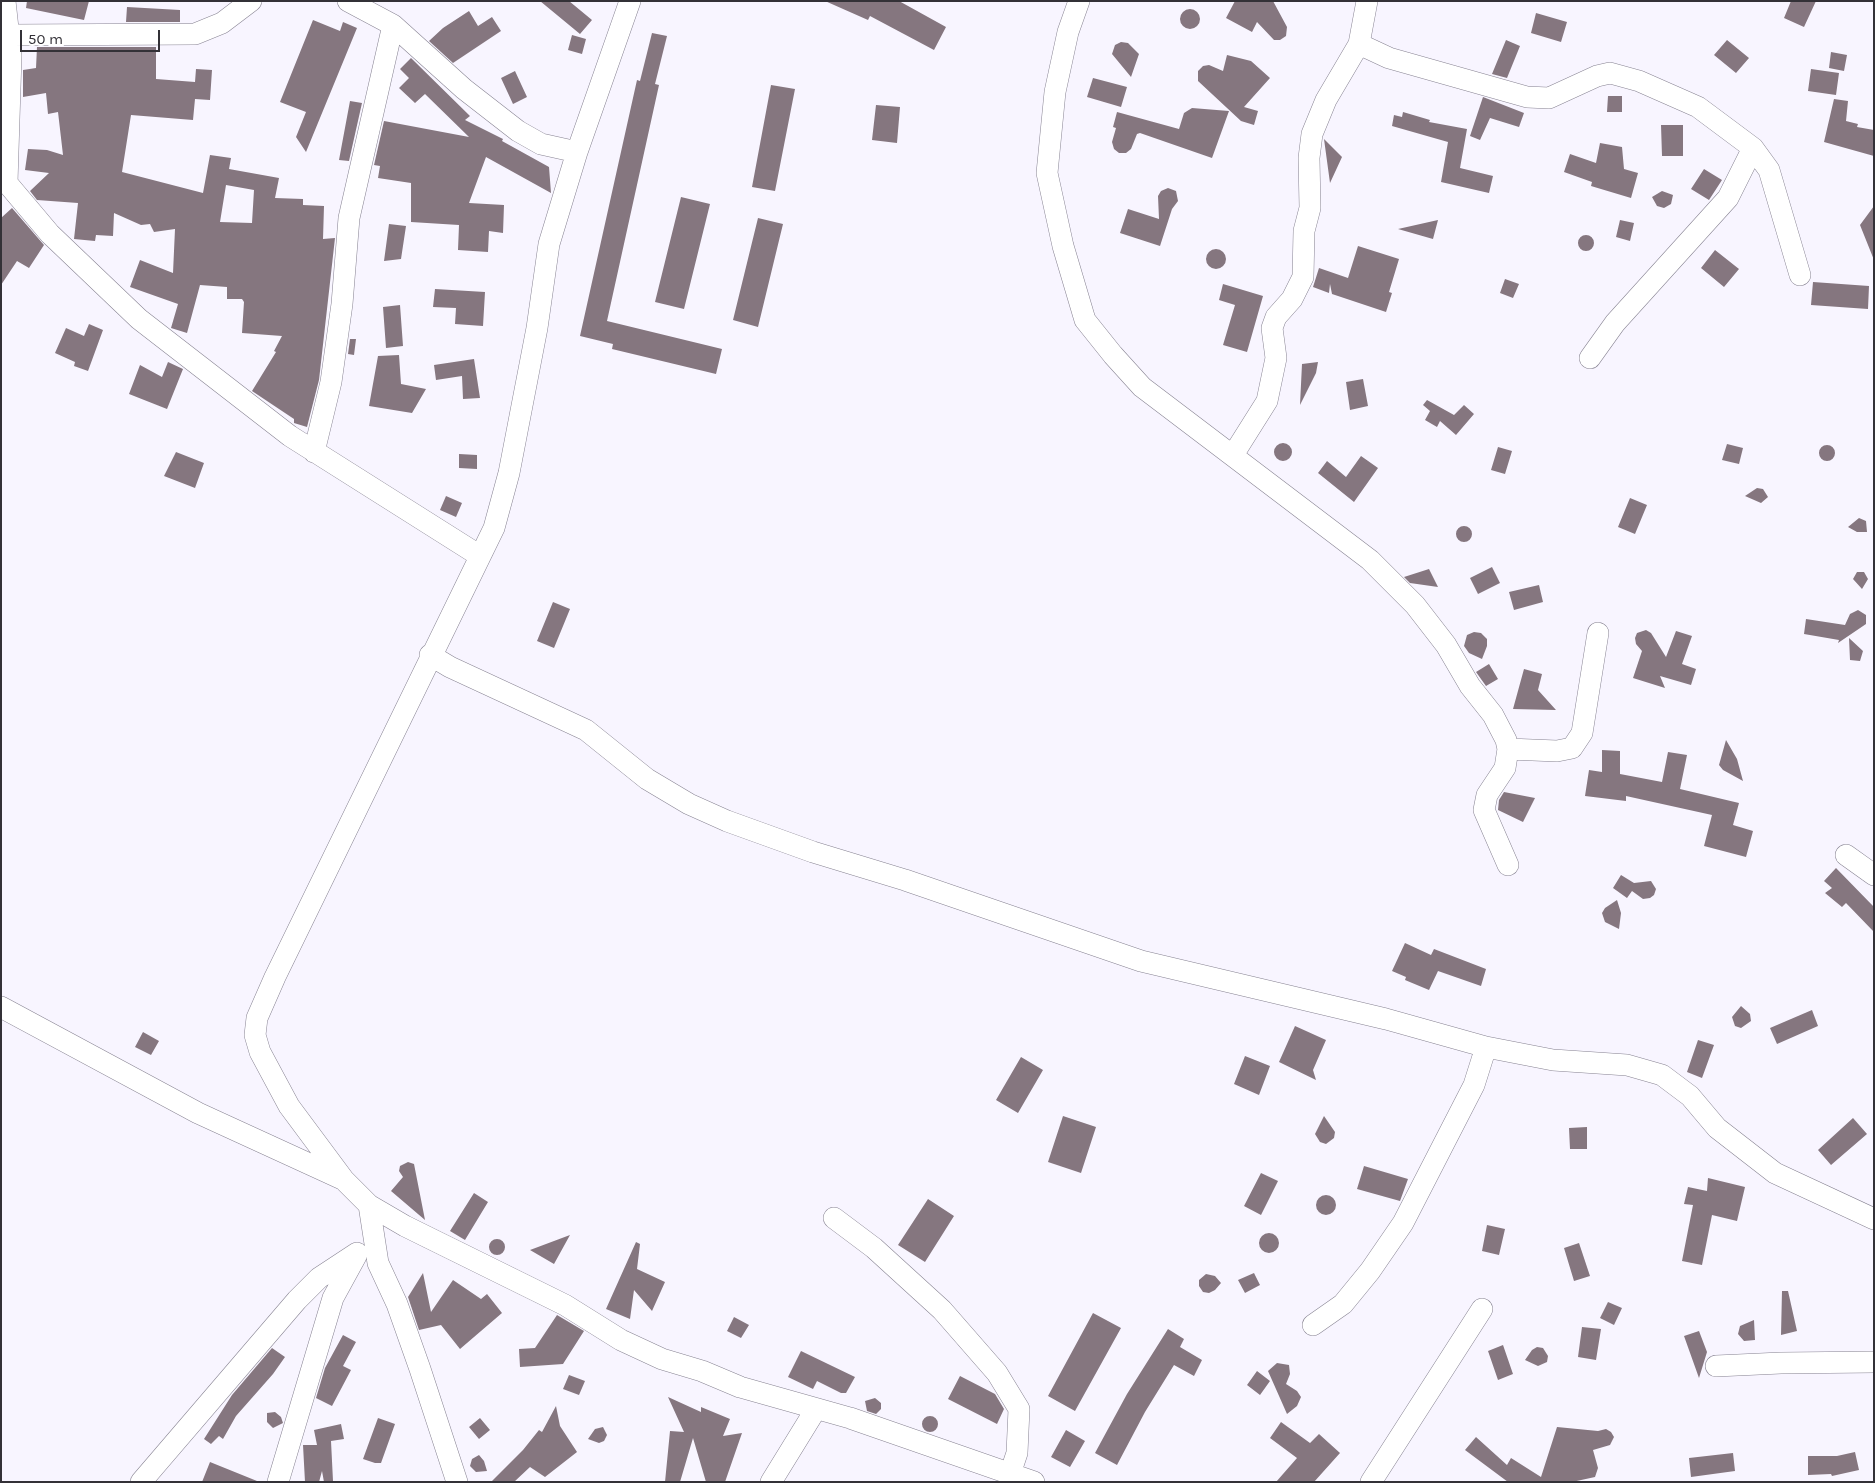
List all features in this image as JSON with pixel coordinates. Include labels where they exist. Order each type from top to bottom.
[{"type":"street","points":[[4,1],[10,35],[4,182],[50,234],[139,320],[290,436],[480,556]]},
{"type":"street","points":[[10,35],[195,34],[222,23],[250,1]]},
{"type":"street","points":[[348,1],[392,25],[464,89],[518,131],[541,144],[577,152]]},
{"type":"street","points":[[630,1],[577,152],[549,244],[537,328],[509,473],[494,528],[430,655],[257,1018],[254,1035],[260,1052],[289,1106],[344,1180],[369,1205],[405,1226],[566,1305],[621,1340],[662,1359],[702,1371],[740,1387],[850,1418],[1034,1482]]},
{"type":"street","points":[[1079,1],[1068,32],[1054,92],[1046,173],[1062,246],[1085,320],[1142,387],[1233,455],[1276,491],[1370,560],[1415,605],[1446,644],[1470,686],[1493,716],[1506,740],[1508,749],[1505,768],[1486,795],[1484,810],[1508,864]]},
{"type":"street","points":[[1233,455],[1267,400],[1276,358],[1272,328],[1276,317],[1292,298],[1303,277],[1304,231],[1310,208],[1309,158],[1312,134],[1326,100],[1359,44],[1367,1]]},
{"type":"street","points":[[314,452],[331,382],[342,304],[349,218],[392,25]]},
{"type":"street","points":[[1359,44],[1389,58],[1528,97],[1549,98],[1597,76],[1610,73],[1639,82],[1698,107],[1753,148],[1768,170],[1800,275]]},
{"type":"street","points":[[1590,358],[1615,323],[1728,198],[1753,148]]},
{"type":"street","points":[[1508,749],[1557,751],[1572,748],[1582,733],[1598,633]]},
{"type":"street","points":[[430,655],[450,667],[586,730],[647,779],[689,804],[813,852],[905,880],[1141,961],[1386,1018],[1486,1047],[1553,1060],[1627,1065],[1662,1075],[1690,1096],[1717,1128],[1775,1173],[1874,1219]]},
{"type":"street","points":[[1846,855],[1874,876]]},
{"type":"street","points":[[1,1007],[198,1113],[344,1180]]},
{"type":"street","points":[[1313,1326],[1343,1304],[1370,1271],[1403,1223],[1474,1085],[1486,1047]]},
{"type":"street","points":[[369,1205],[378,1263],[396,1304],[420,1369],[457,1482]]},
{"type":"street","points":[[834,1218],[874,1248],[942,1310],[998,1373],[1019,1409],[1017,1453],[1010,1474]]},
{"type":"street","points":[[278,1482],[333,1298],[357,1253],[372,1233]]},
{"type":"street","points":[[142,1482],[297,1300],[319,1278],[357,1253]]},
{"type":"street","points":[[1371,1482],[1482,1309]]},
{"type":"street","points":[[1716,1366],[1874,1362]]},
{"type":"street","points":[[771,1482],[816,1409]]},
{"type":"building","points":[[27,1],[89,1],[84,20],[26,8]]},
{"type":"building","points":[[540,1],[569,1],[592,20],[580,34]]},
{"type":"building","points":[[825,1],[899,1],[946,27],[934,50],[870,16],[868,20]]},
{"type":"building","points":[[1235,1],[1273,1],[1287,27],[1286,36],[1280,40],[1274,40],[1257,22],[1252,32],[1226,18]]},
{"type":"building","points":[[1791,1],[1816,1],[1804,27],[1784,18]]},
{"type":"building","points":[[127,7],[180,10],[180,22],[126,22]]},
{"type":"building","points":[[1190,9],[1197,12],[1200,19],[1197,26],[1190,29],[1183,26],[1180,19],[1183,12]]},
{"type":"building","points":[[469,11],[478,26],[492,17],[501,31],[453,63],[429,41],[443,28]]},
{"type":"building","points":[[1536,13],[1567,22],[1561,42],[1531,33]]},
{"type":"building","points":[[313,20],[340,31],[343,22],[357,28],[306,152],[296,137],[306,112],[280,102]]},
{"type":"building","points":[[652,33],[667,36],[655,84],[659,85],[607,321],[722,349],[716,374],[612,349],[613,344],[580,336],[637,80],[640,81]]},
{"type":"building","points":[[572,35],[586,39],[582,54],[568,50]]},
{"type":"building","points":[[1506,40],[1520,46],[1507,78],[1492,74]]},
{"type":"building","points":[[1727,40],[1749,58],[1736,73],[1714,55]]},
{"type":"building","points":[[1121,42],[1128,43],[1139,54],[1131,77],[1112,54],[1115,45]]},
{"type":"building","points":[[37,47],[156,47],[156,79],[195,82],[196,69],[212,70],[210,100],[195,99],[193,120],[131,115],[122,172],[203,193],[210,155],[231,158],[229,169],[279,178],[275,198],[303,199],[303,205],[324,206],[323,239],[335,238],[319,380],[307,427],[294,423],[294,419],[252,391],[276,352],[274,351],[282,336],[242,333],[244,302],[242,299],[227,299],[227,287],[200,285],[187,333],[171,328],[178,304],[130,287],[140,260],[173,273],[175,229],[154,232],[150,224],[141,225],[114,213],[113,236],[96,235],[95,241],[74,239],[78,203],[37,200],[30,191],[49,173],[25,170],[28,149],[47,150],[63,155],[58,112],[48,114],[46,93],[23,97],[23,70],[36,68]],"holes":[[[226,185],[254,190],[252,223],[220,222]]]},
{"type":"building","points":[[1831,52],[1847,55],[1844,71],[1829,68]]},
{"type":"building","points":[[1227,55],[1251,61],[1270,78],[1244,107],[1258,111],[1254,125],[1241,121],[1198,81],[1198,71],[1203,66],[1209,65],[1223,71]]},
{"type":"building","points":[[411,58],[470,116],[465,120],[503,139],[502,141],[549,167],[551,193],[486,157],[469,203],[504,205],[503,233],[489,231],[488,252],[458,250],[459,225],[411,222],[411,183],[378,178],[380,166],[374,165],[384,121],[469,137],[425,94],[415,103],[399,88],[409,78],[400,69]]},
{"type":"building","points":[[1811,69],[1839,73],[1836,95],[1808,91]]},
{"type":"building","points":[[515,71],[527,97],[513,104],[501,78]]},
{"type":"building","points":[[1093,78],[1127,87],[1121,107],[1087,97]]},
{"type":"building","points":[[771,85],[795,89],[775,191],[752,187]]},
{"type":"building","points":[[1608,96],[1622,96],[1622,112],[1607,112]]},
{"type":"building","points":[[1483,97],[1524,113],[1519,127],[1490,118],[1480,140],[1470,136]]},
{"type":"building","points":[[1834,99],[1848,101],[1846,121],[1858,124],[1857,127],[1874,130],[1874,156],[1824,142]]},
{"type":"building","points":[[350,101],[362,103],[349,161],[339,160]]},
{"type":"building","points":[[876,105],[900,107],[897,143],[872,140]]},
{"type":"building","points":[[1192,108],[1229,111],[1212,158],[1140,133],[1137,134],[1131,149],[1126,153],[1119,153],[1114,149],[1112,142],[1116,128],[1113,127],[1117,112],[1179,129],[1184,113]]},
{"type":"building","points":[[1403,112],[1430,120],[1429,122],[1467,129],[1460,168],[1493,176],[1489,193],[1441,182],[1448,142],[1392,126],[1394,115],[1402,117]]},
{"type":"building","points":[[1661,125],[1683,125],[1683,156],[1662,156]]},
{"type":"building","points":[[1324,139],[1342,157],[1330,183]]},
{"type":"building","points":[[1600,143],[1622,147],[1624,169],[1638,173],[1631,198],[1591,186],[1592,182],[1564,172],[1570,154],[1596,163]]},
{"type":"building","points":[[1704,169],[1722,180],[1709,200],[1691,189]]},
{"type":"building","points":[[1168,188],[1176,191],[1178,201],[1172,209],[1160,246],[1120,233],[1128,209],[1159,219],[1158,196],[1161,191]]},
{"type":"building","points":[[1662,191],[1673,195],[1671,204],[1664,208],[1657,206],[1652,197]]},
{"type":"building","points":[[681,197],[710,204],[684,309],[655,302]]},
{"type":"building","points":[[1874,206],[1874,260],[1860,225]]},
{"type":"building","points":[[12,208],[44,245],[29,268],[17,261],[1,285],[1,218]]},
{"type":"building","points":[[758,218],[783,224],[758,327],[733,320]]},
{"type":"building","points":[[1438,220],[1433,239],[1398,229]]},
{"type":"building","points":[[1620,220],[1634,223],[1630,241],[1616,237]]},
{"type":"building","points":[[389,224],[406,226],[401,259],[384,261]]},
{"type":"building","points":[[1586,235],[1594,243],[1586,251],[1578,243]]},
{"type":"building","points":[[1358,246],[1399,259],[1389,292],[1392,293],[1386,312],[1332,294],[1330,284],[1329,293],[1313,287],[1319,268],[1348,278]]},
{"type":"building","points":[[1216,249],[1223,252],[1226,259],[1223,266],[1216,269],[1209,266],[1206,259],[1209,252]]},
{"type":"building","points":[[1715,250],[1739,269],[1724,287],[1701,268]]},
{"type":"building","points":[[1505,279],[1519,284],[1513,298],[1500,293]]},
{"type":"building","points":[[1813,282],[1869,286],[1868,309],[1811,305]]},
{"type":"building","points":[[1223,284],[1263,296],[1247,352],[1223,345],[1235,305],[1219,300]]},
{"type":"building","points":[[435,289],[485,292],[483,326],[455,324],[456,308],[433,307]]},
{"type":"building","points":[[400,305],[403,346],[386,348],[383,307]]},
{"type":"building","points":[[89,324],[103,330],[88,371],[74,366],[75,362],[55,353],[66,328],[84,336]]},
{"type":"building","points":[[350,339],[356,339],[354,355],[348,354]]},
{"type":"building","points":[[399,355],[401,384],[426,389],[412,413],[369,406],[378,356]]},
{"type":"building","points":[[474,359],[480,398],[463,399],[462,376],[436,380],[434,365]]},
{"type":"building","points":[[168,362],[183,369],[167,409],[129,394],[140,365],[162,377]]},
{"type":"building","points":[[1318,362],[1316,373],[1300,405],[1302,364]]},
{"type":"building","points":[[1363,379],[1368,406],[1350,410],[1346,382]]},
{"type":"building","points":[[1427,400],[1454,415],[1464,405],[1474,414],[1456,435],[1440,421],[1437,427],[1425,420],[1430,411],[1423,405]]},
{"type":"building","points":[[1283,443],[1289,446],[1292,452],[1289,458],[1283,461],[1277,458],[1274,452],[1277,446]]},
{"type":"building","points":[[1727,444],[1743,448],[1739,464],[1722,460]]},
{"type":"building","points":[[1827,445],[1835,453],[1827,461],[1819,453]]},
{"type":"building","points":[[1498,447],[1512,451],[1505,474],[1491,470]]},
{"type":"building","points":[[176,452],[204,463],[195,488],[164,476]]},
{"type":"building","points":[[459,454],[477,455],[477,469],[459,468]]},
{"type":"building","points":[[1361,456],[1378,468],[1354,502],[1318,473],[1327,461],[1346,477]]},
{"type":"building","points":[[1757,488],[1763,489],[1768,497],[1761,503],[1745,496]]},
{"type":"building","points":[[446,496],[462,503],[456,517],[440,510]]},
{"type":"building","points":[[1630,498],[1647,505],[1635,534],[1618,527]]},
{"type":"building","points":[[1859,518],[1866,521],[1867,532],[1857,532],[1848,527]]},
{"type":"building","points":[[1464,526],[1472,534],[1464,542],[1456,534]]},
{"type":"building","points":[[1492,567],[1500,583],[1478,594],[1470,578]]},
{"type":"building","points":[[1429,569],[1438,587],[1410,583],[1404,577]]},
{"type":"building","points":[[1857,572],[1864,572],[1868,579],[1862,589],[1853,579]]},
{"type":"building","points":[[1539,585],[1543,602],[1514,610],[1509,592]]},
{"type":"building","points":[[553,602],[570,609],[554,648],[537,641]]},
{"type":"building","points":[[1858,610],[1866,615],[1866,624],[1838,643],[1839,640],[1804,634],[1806,619],[1845,625],[1850,614]]},
{"type":"building","points":[[1646,630],[1651,633],[1666,657],[1676,631],[1692,636],[1682,664],[1696,669],[1691,685],[1660,676],[1665,688],[1633,678],[1642,651],[1636,644],[1635,638],[1637,633]]},
{"type":"building","points":[[1474,632],[1481,633],[1487,639],[1487,646],[1482,659],[1469,653],[1464,646],[1467,635]]},
{"type":"building","points":[[1849,638],[1863,651],[1860,661],[1850,660]]},
{"type":"building","points":[[1489,664],[1498,679],[1486,686],[1476,672]]},
{"type":"building","points":[[1524,669],[1542,674],[1538,690],[1556,710],[1513,709]]},
{"type":"building","points":[[1726,740],[1737,759],[1743,781],[1723,770],[1719,765]]},
{"type":"building","points":[[1602,750],[1620,751],[1620,774],[1662,782],[1668,752],[1687,755],[1680,789],[1739,803],[1733,825],[1753,831],[1746,857],[1704,846],[1712,815],[1626,796],[1626,801],[1585,796],[1589,770],[1602,772]]},
{"type":"building","points":[[1504,792],[1535,798],[1523,822],[1498,810],[1499,800]]},
{"type":"building","points":[[1836,868],[1874,907],[1874,932],[1846,903],[1842,907],[1825,893],[1832,888],[1824,881]]},
{"type":"building","points":[[1621,875],[1634,883],[1651,881],[1656,889],[1654,895],[1643,899],[1632,891],[1627,898],[1613,888]]},
{"type":"building","points":[[1617,900],[1621,913],[1619,929],[1605,922],[1602,913],[1605,908]]},
{"type":"building","points":[[1405,943],[1431,955],[1434,949],[1486,969],[1481,986],[1438,971],[1429,990],[1405,980],[1406,977],[1392,971]]},
{"type":"building","points":[[1741,1006],[1750,1014],[1751,1021],[1741,1028],[1735,1026],[1732,1017]]},
{"type":"building","points":[[1812,1010],[1818,1026],[1777,1044],[1770,1028]]},
{"type":"building","points":[[1295,1026],[1326,1040],[1313,1070],[1316,1080],[1279,1062]]},
{"type":"building","points":[[143,1032],[159,1041],[151,1055],[135,1047]]},
{"type":"building","points":[[1698,1040],[1714,1045],[1702,1078],[1687,1072]]},
{"type":"building","points":[[1245,1056],[1270,1066],[1259,1095],[1234,1084]]},
{"type":"building","points":[[1021,1057],[1043,1070],[1018,1113],[996,1100]]},
{"type":"building","points":[[1063,1116],[1096,1127],[1081,1173],[1048,1162]]},
{"type":"building","points":[[1324,1116],[1335,1132],[1334,1138],[1326,1144],[1320,1142],[1315,1134]]},
{"type":"building","points":[[1853,1118],[1867,1134],[1831,1165],[1818,1150]]},
{"type":"building","points":[[1587,1127],[1587,1149],[1570,1149],[1569,1128]]},
{"type":"building","points":[[408,1162],[414,1164],[425,1220],[391,1191],[403,1177],[399,1171],[400,1166]]},
{"type":"building","points":[[1364,1166],[1408,1179],[1400,1201],[1357,1189]]},
{"type":"building","points":[[1261,1173],[1278,1181],[1261,1215],[1244,1206]]},
{"type":"building","points":[[1708,1178],[1745,1187],[1737,1221],[1712,1215],[1702,1265],[1682,1261],[1693,1205],[1684,1204],[1688,1187],[1707,1191]]},
{"type":"building","points":[[474,1193],[488,1202],[465,1240],[450,1231]]},
{"type":"building","points":[[1326,1195],[1333,1198],[1336,1205],[1333,1212],[1326,1215],[1319,1212],[1316,1205],[1319,1198]]},
{"type":"building","points":[[928,1199],[954,1216],[925,1262],[898,1245]]},
{"type":"building","points":[[1487,1225],[1505,1229],[1499,1255],[1482,1251]]},
{"type":"building","points":[[1269,1233],[1276,1236],[1279,1243],[1276,1250],[1269,1253],[1262,1250],[1259,1243],[1262,1236]]},
{"type":"building","points":[[570,1235],[554,1264],[530,1250]]},
{"type":"building","points":[[497,1239],[505,1247],[497,1255],[489,1247]]},
{"type":"building","points":[[636,1242],[640,1244],[637,1269],[665,1282],[652,1311],[634,1290],[630,1319],[606,1309]]},
{"type":"building","points":[[1579,1243],[1590,1276],[1574,1281],[1564,1248]]},
{"type":"building","points":[[423,1273],[431,1312],[453,1280],[481,1299],[487,1294],[502,1313],[460,1349],[441,1325],[419,1330],[408,1297]]},
{"type":"building","points":[[1254,1273],[1260,1285],[1245,1293],[1238,1280]]},
{"type":"building","points":[[1206,1274],[1215,1276],[1221,1283],[1215,1290],[1209,1293],[1203,1292],[1199,1286],[1199,1280]]},
{"type":"building","points":[[1782,1291],[1788,1291],[1797,1331],[1781,1335]]},
{"type":"building","points":[[1608,1302],[1622,1308],[1614,1325],[1600,1318]]},
{"type":"building","points":[[1093,1313],[1121,1328],[1075,1411],[1048,1396]]},
{"type":"building","points":[[557,1315],[584,1331],[563,1364],[520,1367],[519,1349],[535,1348]]},
{"type":"building","points":[[734,1317],[749,1325],[741,1338],[727,1331]]},
{"type":"building","points":[[1754,1320],[1755,1340],[1744,1341],[1738,1334],[1740,1326]]},
{"type":"building","points":[[1582,1327],[1601,1329],[1596,1360],[1578,1357]]},
{"type":"building","points":[[1168,1329],[1184,1339],[1180,1347],[1202,1360],[1194,1376],[1174,1365],[1145,1412],[1117,1465],[1095,1453],[1127,1394]]},
{"type":"building","points":[[1699,1331],[1707,1352],[1699,1378],[1684,1336]]},
{"type":"building","points":[[343,1335],[356,1342],[343,1366],[351,1370],[332,1406],[316,1398],[325,1368]]},
{"type":"building","points":[[1503,1345],[1513,1374],[1498,1380],[1488,1351]]},
{"type":"building","points":[[1537,1347],[1543,1348],[1548,1356],[1547,1362],[1538,1366],[1525,1360],[1532,1350]]},
{"type":"building","points":[[272,1348],[285,1357],[273,1374],[236,1416],[223,1439],[219,1436],[211,1444],[204,1439],[232,1395]]},
{"type":"building","points":[[801,1351],[855,1377],[846,1393],[841,1393],[817,1381],[813,1389],[788,1377]]},
{"type":"building","points":[[1277,1363],[1289,1365],[1290,1374],[1286,1384],[1297,1391],[1301,1397],[1297,1406],[1287,1414],[1268,1371]]},
{"type":"building","points":[[1257,1371],[1270,1381],[1260,1395],[1247,1385]]},
{"type":"building","points":[[569,1375],[585,1381],[579,1395],[563,1389]]},
{"type":"building","points":[[960,1376],[995,1394],[1004,1409],[997,1424],[948,1399]]},
{"type":"building","points":[[668,1397],[701,1412],[701,1407],[730,1419],[723,1436],[742,1433],[725,1482],[706,1482],[693,1438],[680,1482],[665,1482],[670,1431],[684,1432]]},
{"type":"building","points":[[875,1398],[881,1403],[881,1409],[876,1414],[867,1411],[865,1401]]},
{"type":"building","points":[[556,1406],[560,1426],[577,1452],[545,1477],[530,1467],[514,1482],[491,1482],[523,1450],[539,1430],[542,1432]]},
{"type":"building","points":[[275,1412],[281,1417],[283,1423],[273,1428],[267,1422],[267,1413]]},
{"type":"building","points":[[930,1416],[936,1418],[938,1424],[936,1430],[930,1432],[924,1430],[922,1424],[924,1418]]},
{"type":"building","points":[[378,1418],[395,1424],[381,1463],[375,1463],[363,1459]]},
{"type":"building","points":[[480,1418],[490,1430],[479,1439],[469,1427]]},
{"type":"building","points":[[1281,1422],[1310,1443],[1319,1434],[1340,1453],[1314,1482],[1276,1482],[1297,1458],[1270,1438]]},
{"type":"building","points":[[341,1424],[344,1439],[331,1441],[333,1481],[324,1482],[322,1471],[319,1482],[305,1482],[303,1445],[317,1445],[314,1430]]},
{"type":"building","points":[[603,1427],[607,1435],[604,1441],[599,1443],[588,1439],[595,1429]]},
{"type":"building","points":[[1557,1427],[1598,1431],[1606,1429],[1611,1432],[1614,1437],[1610,1445],[1593,1450],[1598,1468],[1595,1477],[1572,1482],[1508,1482],[1465,1450],[1476,1437],[1507,1465],[1511,1458],[1541,1477]]},
{"type":"building","points":[[1066,1430],[1085,1441],[1070,1467],[1051,1457]]},
{"type":"building","points":[[1855,1452],[1859,1470],[1832,1476],[1831,1474],[1808,1475],[1808,1456],[1837,1456]]},
{"type":"building","points":[[1733,1453],[1735,1471],[1691,1477],[1689,1458]]},
{"type":"building","points":[[479,1455],[484,1461],[487,1471],[476,1472],[470,1466],[472,1459]]},
{"type":"building","points":[[210,1462],[257,1481],[257,1482],[202,1482]]}]
